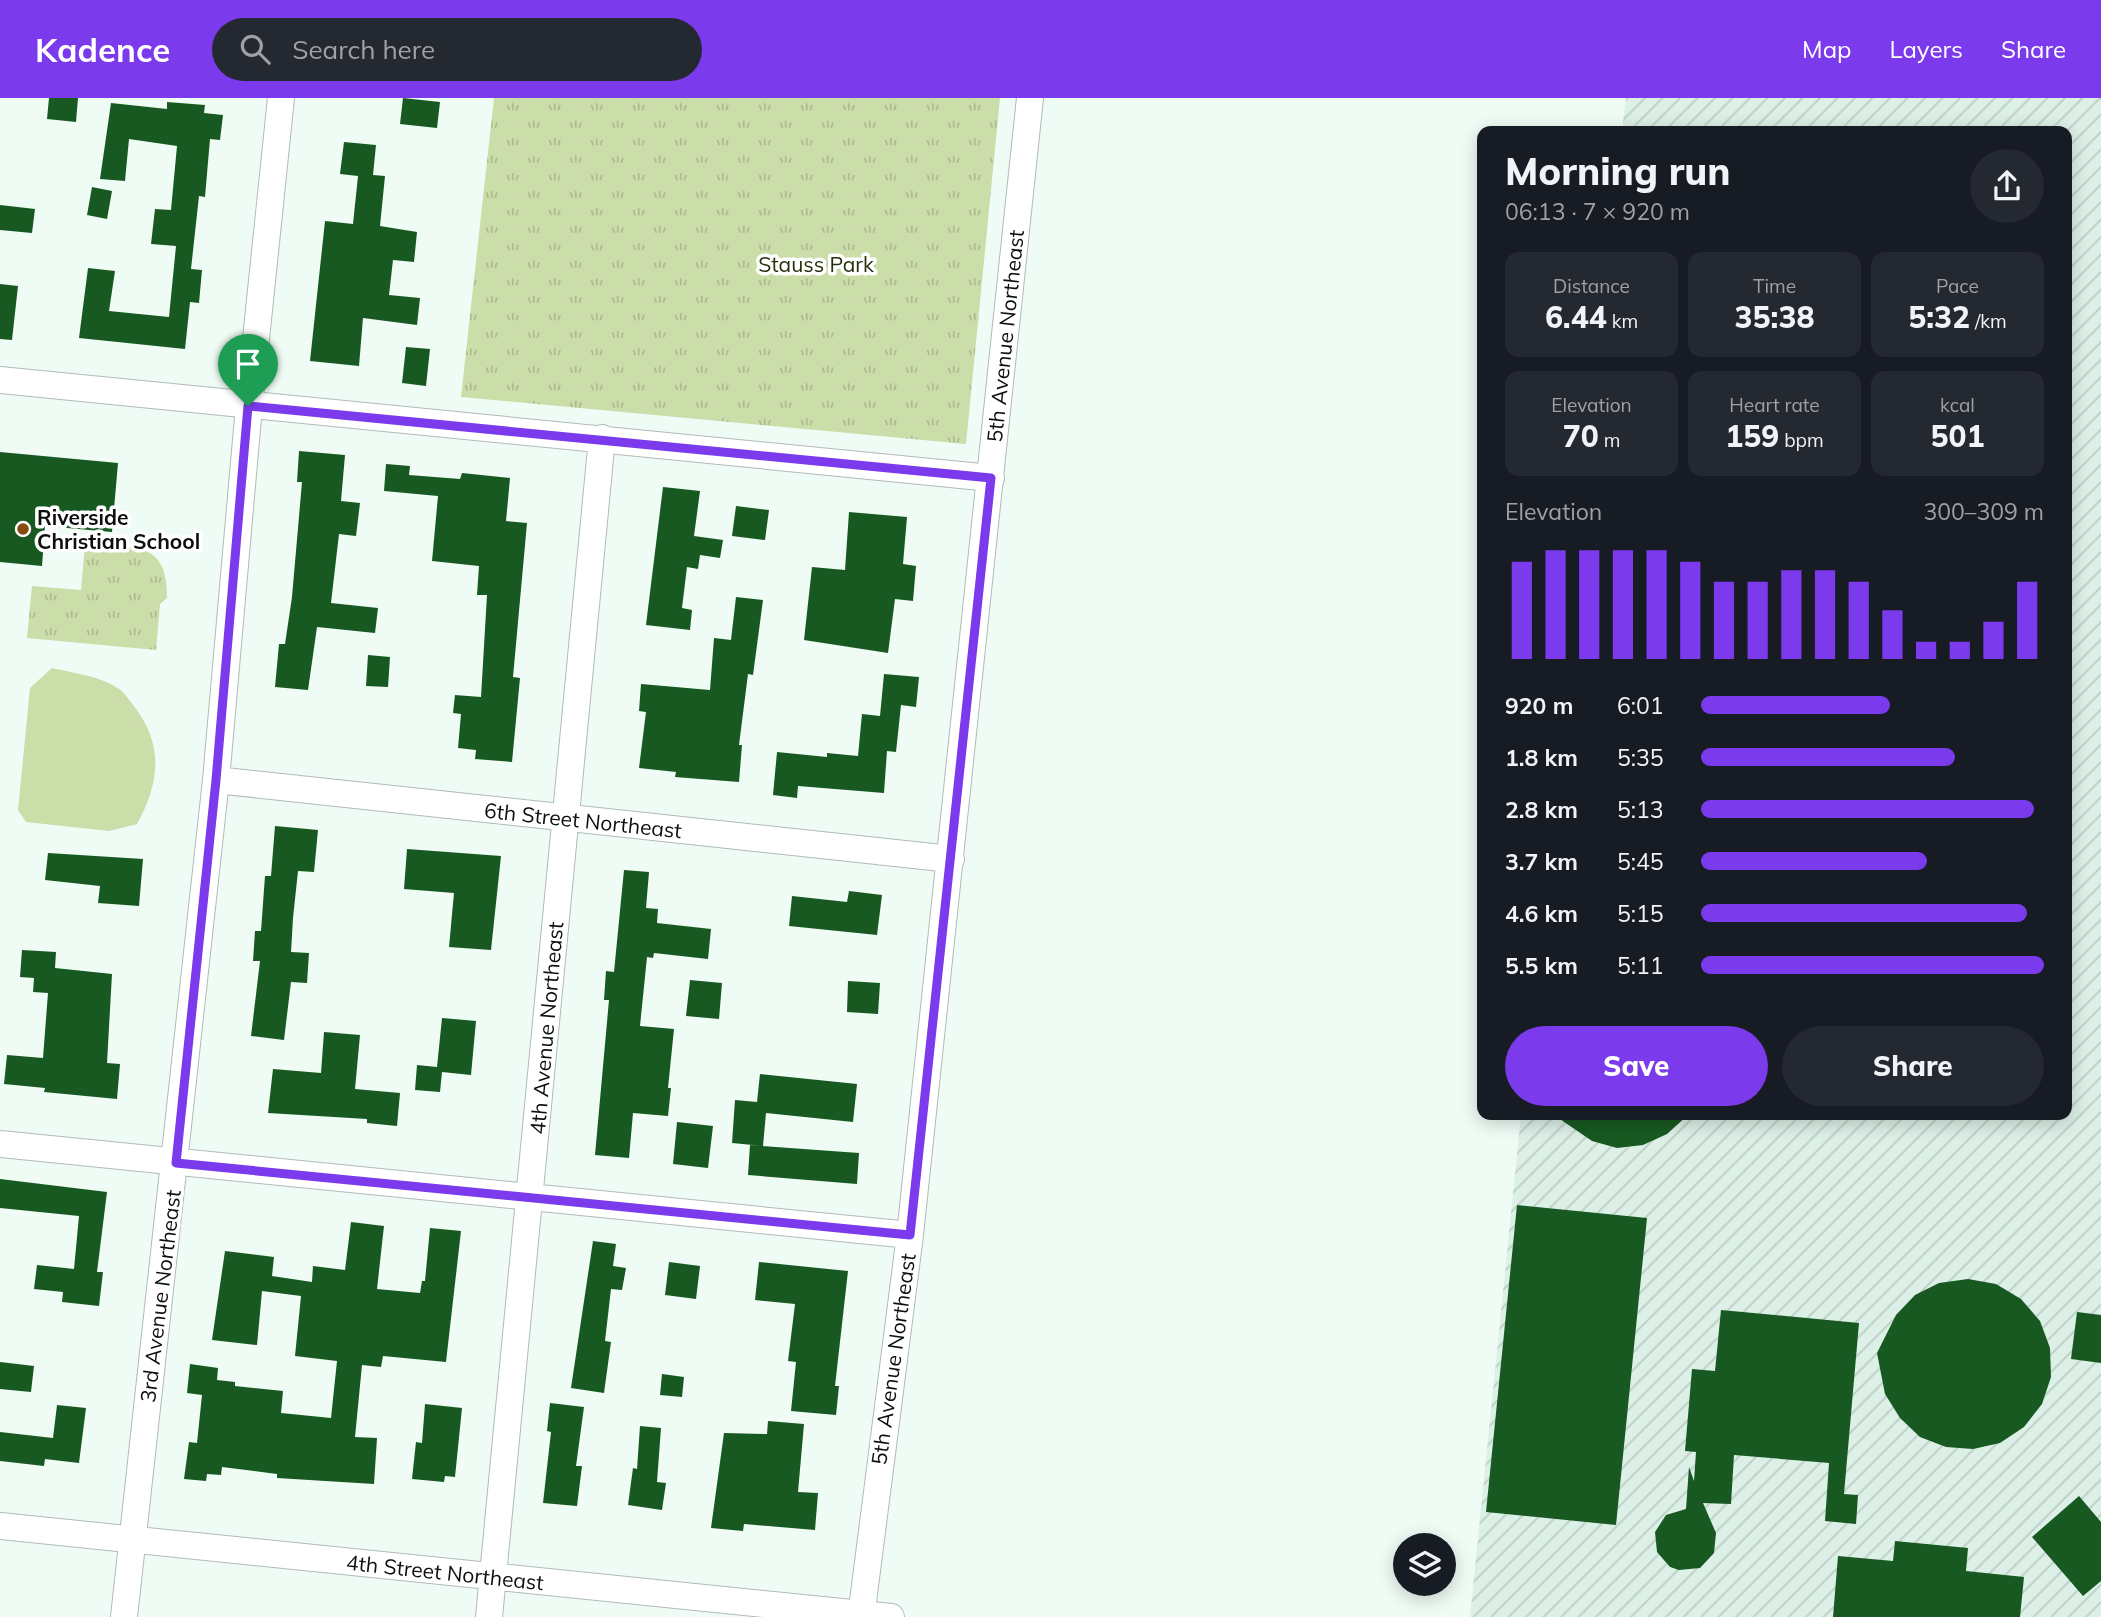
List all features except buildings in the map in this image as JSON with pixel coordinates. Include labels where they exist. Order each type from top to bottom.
[{"type":"street","name":"3rd Avenue Northeast","points":[[124,1617],[216,780],[248,406],[281,98]]},
{"type":"street","name":"5th Avenue Northeast","points":[[861,1615],[910,1235],[1030,98]]},
{"type":"street","points":[[0,380],[991,478]]},
{"type":"street","name":"4th Avenue Northeast","points":[[489,1617],[602,438]]},
{"type":"street","name":"6th Street Northeast","points":[[216,780],[951,859]]},
{"type":"street","points":[[0,1144],[910,1235]]},
{"type":"street","name":"4th Street Northeast","points":[[0,1526],[891,1617]]},
{"type":"shaded area","points":[[1626,98],[2101,98],[2101,1617],[1470,1617],[1520,1120],[2072,1120],[2072,126],[1623,126]]},
{"type":"green space","name":"Stauss Park","points":[[494,98],[1000,98],[966,444],[461,397]]},
{"type":"green space","points":[[85,545],[144,550],[154,556],[161,565],[166,579],[167,598],[160,604],[156,650],[27,638],[32,586],[81,590]]},
{"type":"green space","points":[[52,668],[104,681],[121,690],[143,720],[150,734],[155,763],[150,793],[137,824],[109,831],[26,822],[18,810],[30,688]]},
{"type":"place","name":"Riverside Christian School","points":[[23,529]]},
{"type":"route","points":[[248,406],[602,438],[991,478],[910,1235],[176,1163],[216,780],[248,406]]}]
